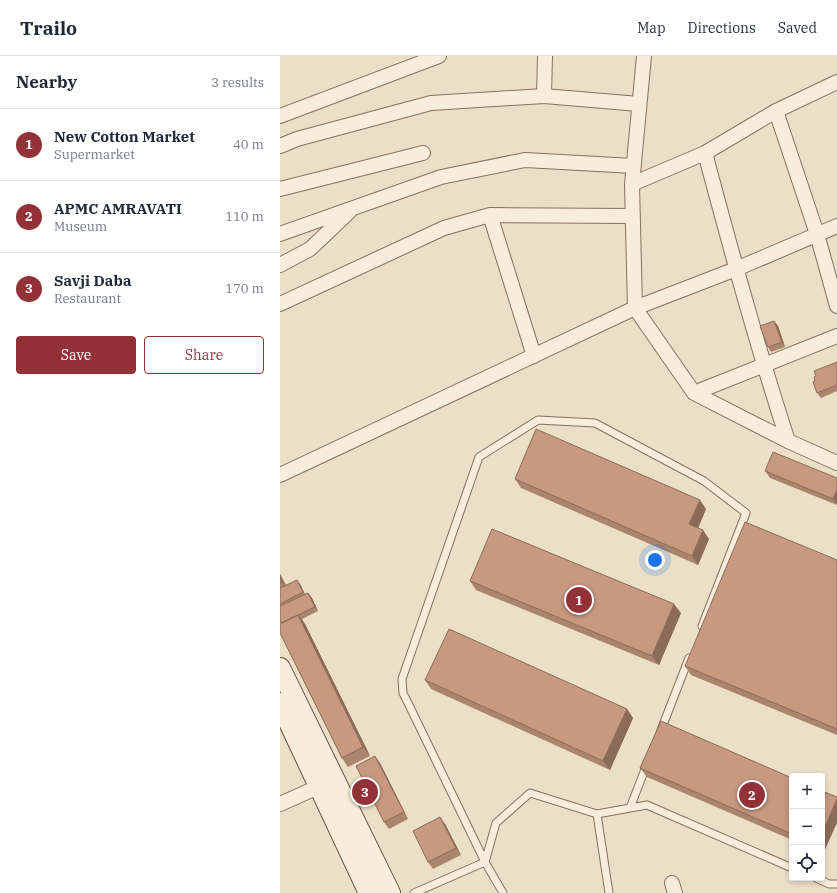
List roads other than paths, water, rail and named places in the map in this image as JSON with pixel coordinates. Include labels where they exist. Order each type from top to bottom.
[{"type":"street","points":[[280,116],[439,56]]},
{"type":"street","points":[[544,96],[545,56]]},
{"type":"street","points":[[644,56],[632,184],[635,308],[694,393],[788,441],[837,463]]},
{"type":"street","points":[[632,184],[705,153],[776,111],[837,82]]},
{"type":"street","points":[[280,146],[297,139],[431,103],[544,96],[639,104]]},
{"type":"street","points":[[776,111],[817,234],[837,306]]},
{"type":"street","points":[[280,189],[423,153]]},
{"type":"street","points":[[705,153],[736,269],[764,366],[788,441]]},
{"type":"street","points":[[280,234],[440,177],[526,160],[634,166]]},
{"type":"street","points":[[280,265],[310,249],[354,208]]},
{"type":"street","points":[[280,304],[444,228],[490,215],[633,216]]},
{"type":"street","points":[[490,215],[534,356]]},
{"type":"street","points":[[280,475],[635,308],[736,269],[837,226]]},
{"type":"street","points":[[694,393],[837,336]]},
{"type":"street","points":[[280,668],[284,696],[327,783],[390,893]]},
{"type":"street","points":[[280,804],[327,783]]},
{"type":"street","points":[[327,783],[368,893]]},
{"type":"lane","points":[[503,893],[485,862],[403,693],[402,679],[479,457],[538,420],[595,424],[704,480],[746,513],[700,631]]},
{"type":"lane","points":[[659,734],[691,653]]},
{"type":"lane","points":[[630,808],[650,756]]},
{"type":"lane","points":[[485,862],[496,823],[530,793],[597,814],[647,805],[789,867]]},
{"type":"lane","points":[[597,814],[609,893]]},
{"type":"lane","points":[[414,893],[485,862]]},
{"type":"lane","points":[[822,881],[829,884],[837,884]]},
{"type":"place","name":"New Cotton Market","points":[[579,600]]},
{"type":"place","name":"Savji Daba","points":[[365,792]]},
{"type":"place","name":"APMC AMRAVATI","points":[[752,795]]}]
